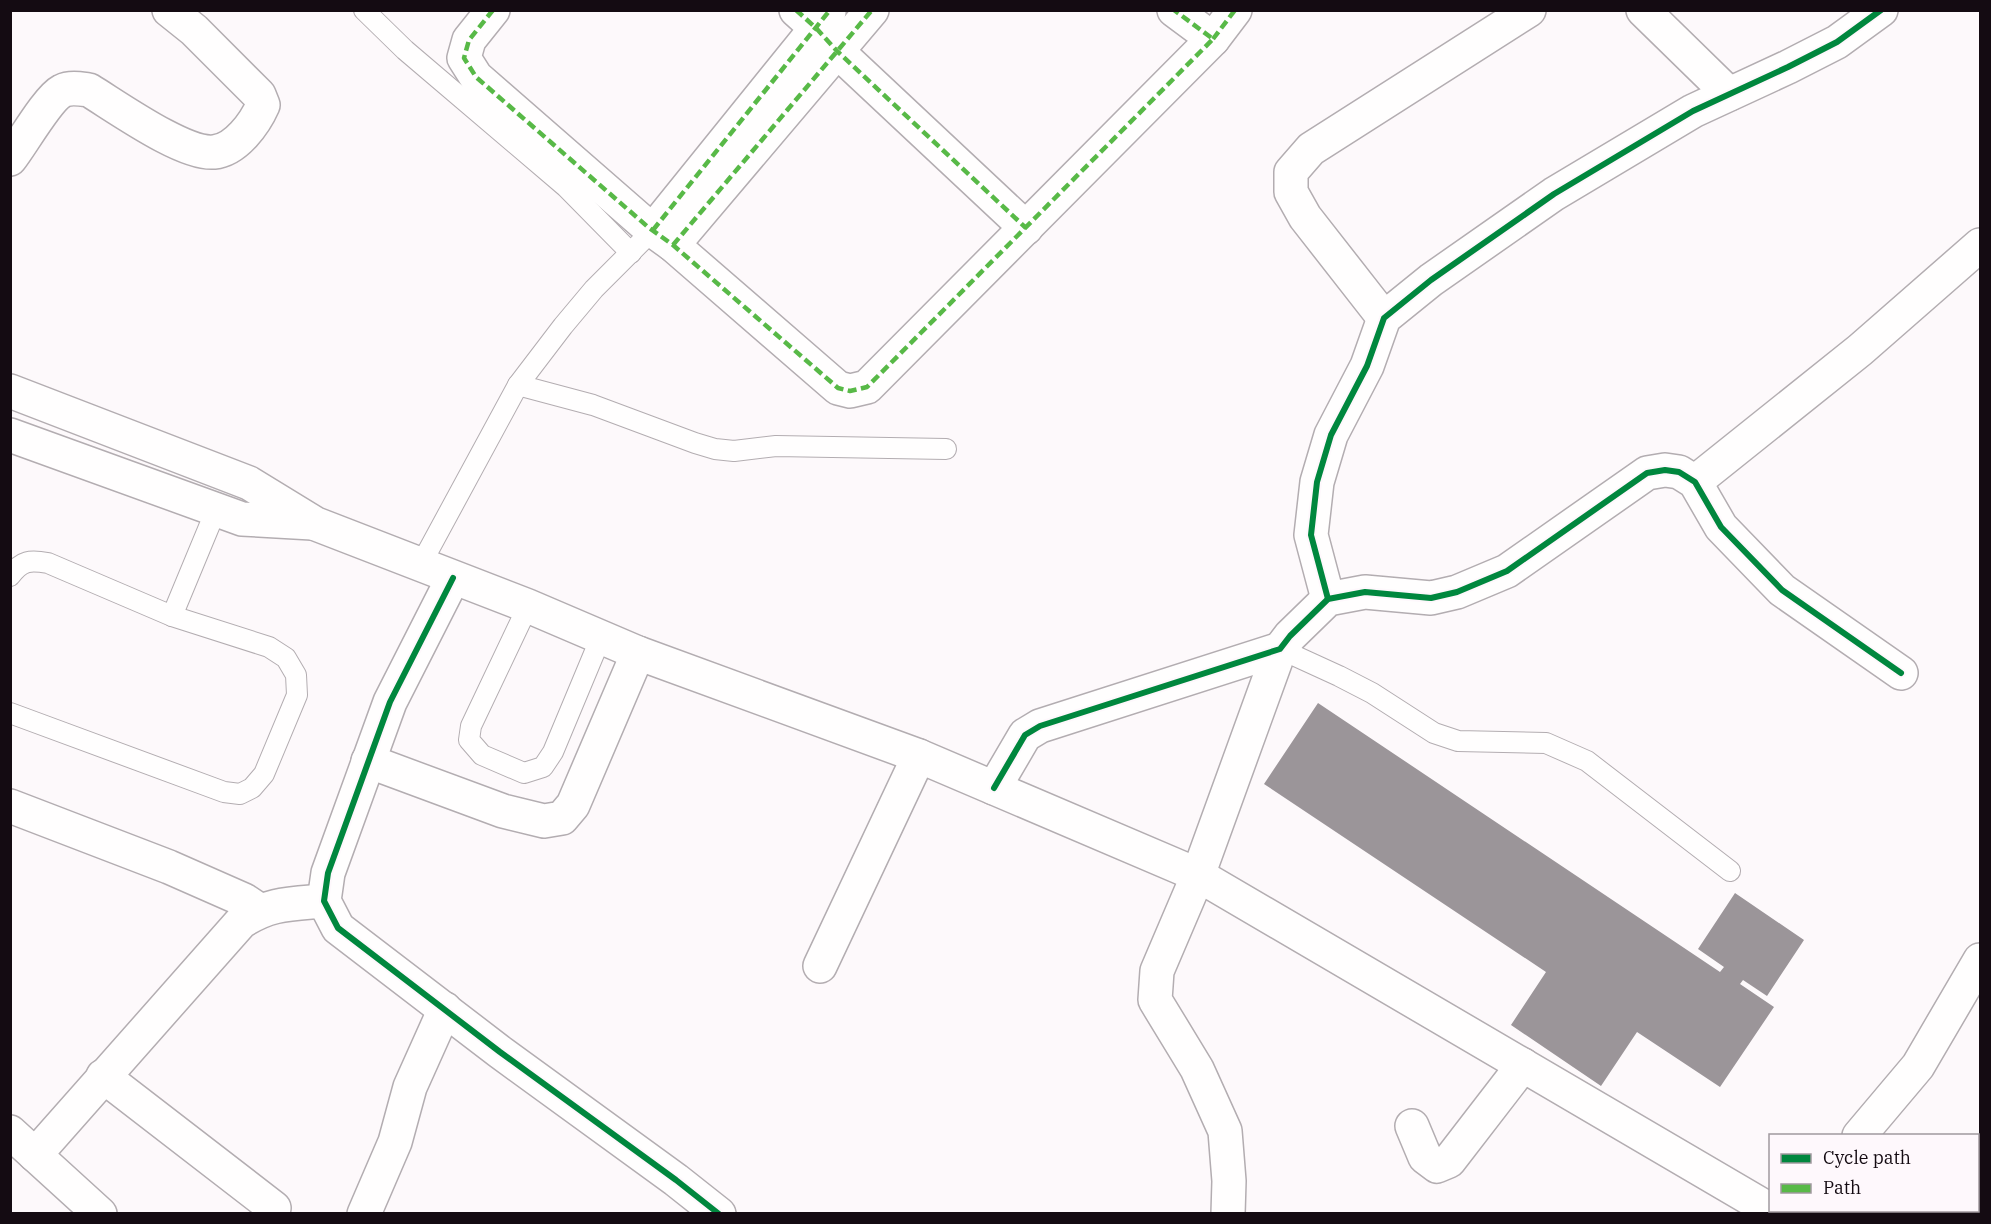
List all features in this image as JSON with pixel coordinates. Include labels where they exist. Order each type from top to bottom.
[{"type":"street","points":[[10,159],[50,102],[61,91],[77,88],[89,90],[171,139],[194,149],[215,152],[232,145],[256,120],[263,105],[259,95],[194,30],[169,10]]},
{"type":"street","points":[[493,10],[469,40],[465,58],[476,77],[652,242],[838,388],[850,391],[867,387],[1213,39],[1235,10]]},
{"type":"street","points":[[652,242],[820,25],[872,10]]},
{"type":"street","points":[[1174,10],[1213,39]]},
{"type":"street","points":[[1384,318],[1305,217],[1291,192],[1291,172],[1311,149],[1529,10]]},
{"type":"street","points":[[1643,10],[1729,94]]},
{"type":"street","points":[[1328,600],[1311,535],[1317,482],[1331,435],[1367,366],[1384,318],[1431,280],[1554,194],[1693,111],[1837,42],[1881,10]]},
{"type":"street","points":[[820,25],[1026,228]]},
{"type":"street","points":[[1695,482],[1860,350],[1980,244]]},
{"type":"street","points":[[10,391],[249,483],[316,524],[528,606],[638,653],[919,756],[1198,875],[1769,1209]]},
{"type":"street","points":[[15,441],[242,519],[316,524]]},
{"type":"street","points":[[1228,1214],[1229,1181],[1225,1131],[1197,1069],[1155,1000],[1157,971],[1198,875],[1280,650],[1290,636],[1328,600],[1365,592],[1431,598],[1457,592],[1507,571],[1647,473],[1665,470],[1679,472],[1695,482],[1721,527],[1782,590],[1901,674]]},
{"type":"street","points":[[453,578],[390,702],[328,873],[324,901],[338,928],[719,1214]]},
{"type":"street","points":[[994,788],[1025,735],[1040,726],[1280,650]]},
{"type":"street","points":[[368,761],[503,811],[544,821],[562,818],[573,805],[638,653]]},
{"type":"street","points":[[820,966],[919,756]]},
{"type":"street","points":[[10,806],[169,867],[244,900],[259,910]]},
{"type":"street","points":[[35,1155],[241,922],[259,910],[281,905],[324,901]]},
{"type":"street","points":[[1861,1134],[1918,1066],[1980,960]]},
{"type":"street","points":[[364,1214],[394,1142],[410,1087],[445,1009]]},
{"type":"street","points":[[1412,1126],[1425,1157],[1437,1166],[1449,1161],[1524,1065]]},
{"type":"street","points":[[103,1076],[274,1208]]},
{"type":"street","points":[[10,1132],[100,1214]]},
{"type":"lane","points":[[364,10],[405,50],[566,187],[652,242],[594,289],[518,385],[421,564]]},
{"type":"lane","points":[[518,385],[593,405],[715,449],[734,451],[776,446],[946,449]]},
{"type":"lane","points":[[172,616],[216,510]]},
{"type":"lane","points":[[10,576],[16,568],[31,560],[48,563],[172,616],[269,648],[286,658],[296,675],[297,695],[264,774],[252,788],[240,794],[224,792],[10,713]]},
{"type":"lane","points":[[528,606],[471,726],[469,740],[482,755],[524,773],[543,767],[553,752],[601,637]]},
{"type":"lane","points":[[1280,650],[1372,693],[1434,733],[1458,741],[1546,743],[1587,761],[1730,871]]},
{"type":"building","points":[[1318,703],[1720,972],[1724,967],[1698,949],[1735,893],[1804,940],[1767,996],[1743,980],[1740,984],[1774,1007],[1720,1087],[1637,1032],[1601,1086],[1511,1025],[1546,972],[1264,784]]},
{"type":"marked path","points":[[493,10],[469,40],[464,58],[476,77],[838,388],[850,391],[867,387],[1213,39],[1174,10]]},
{"type":"marked path","points":[[796,10],[1026,228]]},
{"type":"marked path","points":[[653,230],[830,10]]},
{"type":"marked path","points":[[673,245],[872,10]]},
{"type":"marked path","points":[[1213,39],[1235,10]]},
{"type":"cycle path","points":[[1328,599],[1311,535],[1317,482],[1331,435],[1367,366],[1384,318],[1431,280],[1554,194],[1693,111],[1837,42],[1881,10]]},
{"type":"cycle path","points":[[994,788],[1025,735],[1040,726],[1280,649],[1328,599],[1365,592],[1431,598],[1457,592],[1507,571],[1647,473],[1665,470],[1679,472],[1695,482],[1721,527],[1782,590],[1901,673]]},
{"type":"cycle path","points":[[453,578],[390,702],[328,873],[324,901],[338,928],[500,1052],[719,1214]]}]
